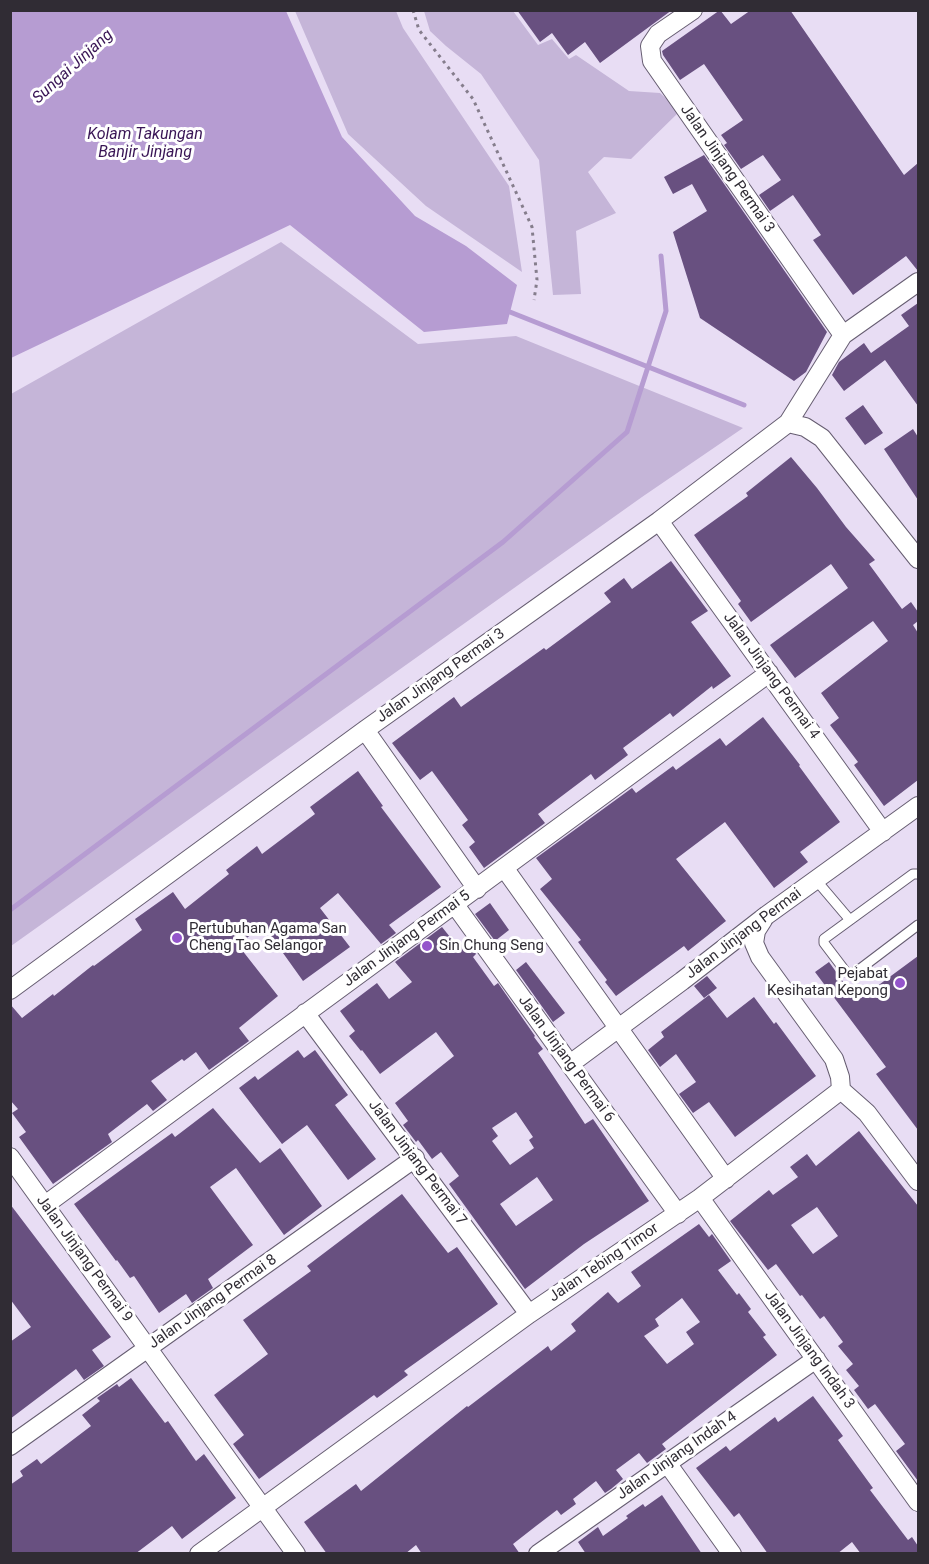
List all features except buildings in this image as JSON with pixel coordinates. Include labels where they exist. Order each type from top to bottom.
[{"type":"street","name":"Jalan Jinjang Permai 3","points":[[693,10],[658,34],[650,46],[652,61],[843,335]]},
{"type":"street","name":"Jalan Jinjang Permai 3","points":[[10,990],[365,730],[659,520],[788,423],[843,335],[918,282]]},
{"type":"street","points":[[788,423],[805,427],[822,438],[917,555]]},
{"type":"street","name":"Jalan Jinjang Permai 4","points":[[659,520],[883,832]]},
{"type":"street","name":"Jalan Jinjang Permai 5","points":[[45,1205],[769,673]]},
{"type":"street","points":[[365,730],[477,888]]},
{"type":"street","name":"Jalan Jinjang Permai","points":[[570,1064],[767,915],[918,806]]},
{"type":"street","points":[[505,869],[726,1179]]},
{"type":"street","name":"Jalan Jinjang Permai 6","points":[[455,905],[678,1214]]},
{"type":"street","points":[[767,915],[756,931],[754,943],[760,957],[834,1059],[840,1077],[841,1090],[867,1113],[918,1181]]},
{"type":"street","name":"Jalan Jinjang Permai 7","points":[[305,1012],[529,1314]]},
{"type":"street","name":"Jalan Tebing Timor","points":[[199,1554],[529,1314],[678,1214],[841,1090]]},
{"type":"street","name":"Jalan Jinjang Permai 9","points":[[10,1157],[296,1554]]},
{"type":"street","name":"Jalan Jinjang Permai 8","points":[[10,1446],[415,1158]]},
{"type":"street","name":"Jalan Jinjang Indah 3","points":[[700,1198],[918,1502]]},
{"type":"street","name":"Jalan Jinjang Indah 4","points":[[538,1554],[816,1359]]},
{"type":"street","points":[[667,1463],[732,1554]]},
{"type":"lane","points":[[918,874],[913,874],[824,939],[824,943],[850,974],[856,972],[918,925]]},
{"type":"lane","points":[[816,880],[850,920]]},
{"type":"path","points":[[413,10],[419,30],[473,99],[532,227],[537,280],[534,300]]},
{"type":"shaded area","points":[[295,11],[396,11],[403,28],[509,186],[522,272],[426,206],[348,134]]},
{"type":"shaded area","points":[[424,11],[513,11],[538,45],[552,39],[569,59],[576,55],[629,91],[660,93],[680,111],[631,159],[604,157],[588,172],[616,213],[576,231],[581,294],[553,295],[539,160],[481,74],[430,31]]},
{"type":"shaded area","points":[[281,242],[418,344],[516,336],[743,428],[642,497],[11,946],[11,394]]},
{"type":"water","name":"Kolam Takungan Banjir Jinjang","points":[[11,10],[286,11],[342,137],[415,216],[466,246],[517,285],[507,324],[424,332],[290,225],[11,358]]},
{"type":"waterway","points":[[10,910],[503,542],[627,432],[666,311],[661,256]]},
{"type":"waterway","points":[[510,312],[744,405]]},
{"type":"place","name":"Pertubuhan Agama San Cheng Tao Selangor","points":[[177,938]]},
{"type":"place","name":"Sin Chung Seng","points":[[427,946]]},
{"type":"place","name":"Pejabat Kesihatan Kepong","points":[[900,983]]},
{"type":"water label","name":"Sungai Jinjang","points":[[73,67]]}]
